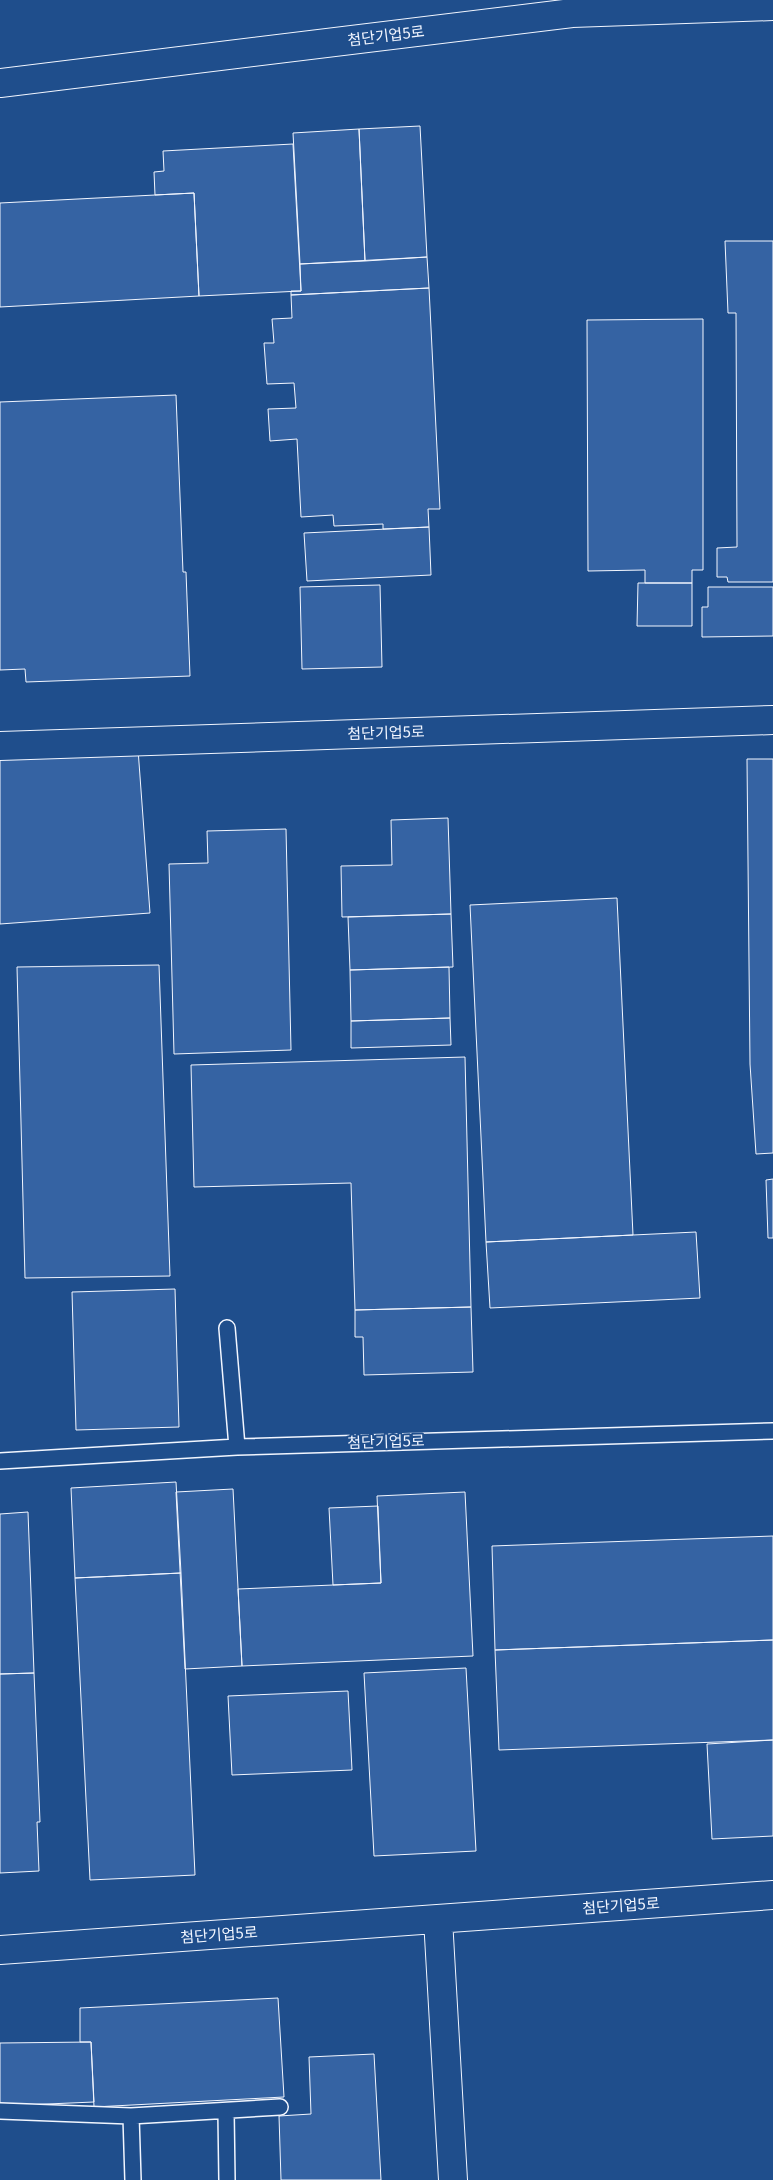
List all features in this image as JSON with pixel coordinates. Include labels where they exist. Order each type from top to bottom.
[{"type":"street","name":"첨단기업5로","points":[[0,83],[572,7],[773,6]]},
{"type":"street","name":"첨단기업5로","points":[[0,746],[773,720]]},
{"type":"street","name":"첨단기업5로","points":[[0,1950],[773,1895]]},
{"type":"street","points":[[438,1919],[453,2180]]},
{"type":"lane","points":[[227,1328],[237,1447]]},
{"type":"lane","name":"첨단기업5로","points":[[0,1461],[237,1447],[773,1431]]},
{"type":"lane","points":[[0,2111],[131,2116],[280,2108]]},
{"type":"lane","points":[[226,2112],[228,2180]]},
{"type":"lane","points":[[131,2116],[133,2180]]},
{"type":"building","points":[[420,126],[427,257],[365,261],[359,129]]},
{"type":"building","points":[[359,129],[365,261],[300,264],[293,133]]},
{"type":"building","points":[[293,144],[301,291],[199,296],[194,193],[155,195],[154,172],[164,171],[163,151]]},
{"type":"building","points":[[194,193],[199,296],[0,307],[0,203]]},
{"type":"building","points":[[725,241],[773,241],[773,582],[728,582],[727,577],[717,577],[717,548],[737,547],[736,313],[728,313]]},
{"type":"building","points":[[427,257],[429,288],[291,295],[291,291],[301,291],[300,264]]},
{"type":"building","points":[[429,288],[440,509],[428,509],[429,527],[383,529],[383,524],[334,526],[333,515],[301,517],[297,439],[270,441],[268,409],[296,408],[294,383],[267,384],[264,343],[274,343],[272,319],[292,318],[291,295]]},
{"type":"building","points":[[703,319],[703,570],[692,570],[692,583],[645,583],[645,570],[588,571],[587,320]]},
{"type":"building","points":[[176,395],[183,572],[186,572],[190,676],[26,682],[25,669],[0,670],[0,402]]},
{"type":"building","points":[[429,527],[431,575],[307,581],[304,533]]},
{"type":"building","points":[[638,583],[692,583],[692,626],[637,626]]},
{"type":"building","points":[[380,585],[382,667],[302,669],[300,587]]},
{"type":"building","points":[[708,587],[773,587],[773,636],[702,637],[702,607],[708,607]]},
{"type":"building","points":[[138,749],[150,913],[0,924],[0,759]]},
{"type":"building","points":[[747,759],[773,759],[773,1153],[756,1154],[750,1064]]},
{"type":"building","points":[[448,818],[451,914],[342,917],[341,866],[392,865],[391,820]]},
{"type":"building","points":[[286,829],[291,1050],[174,1054],[169,864],[208,863],[207,831]]},
{"type":"building","points":[[617,898],[633,1235],[486,1242],[470,905]]},
{"type":"building","points":[[451,914],[453,967],[350,970],[348,917]]},
{"type":"building","points":[[159,965],[170,1276],[25,1278],[17,967]]},
{"type":"building","points":[[449,967],[450,1018],[351,1021],[350,970]]},
{"type":"building","points":[[450,1018],[451,1045],[351,1048],[351,1021]]},
{"type":"building","points":[[465,1057],[471,1307],[355,1310],[351,1183],[194,1187],[191,1065]]},
{"type":"building","points":[[773,1179],[773,1238],[768,1238],[766,1180]]},
{"type":"building","points":[[696,1232],[700,1298],[490,1308],[486,1242]]},
{"type":"building","points":[[175,1289],[179,1427],[76,1430],[72,1292]]},
{"type":"building","points":[[471,1307],[473,1372],[364,1375],[363,1337],[355,1337],[355,1310]]},
{"type":"building","points":[[176,1482],[181,1573],[75,1578],[71,1488]]},
{"type":"building","points":[[233,1489],[242,1666],[185,1669],[176,1492]]},
{"type":"building","points":[[465,1492],[473,1656],[242,1666],[238,1589],[381,1583],[377,1496]]},
{"type":"building","points":[[378,1506],[381,1583],[333,1585],[329,1508]]},
{"type":"building","points":[[28,1512],[34,1673],[0,1674],[0,1514]]},
{"type":"building","points":[[773,1536],[773,1640],[495,1650],[492,1546]]},
{"type":"building","points":[[181,1573],[195,1875],[90,1880],[75,1578]]},
{"type":"building","points":[[773,1640],[773,1740],[499,1750],[495,1650]]},
{"type":"building","points":[[466,1668],[476,1851],[374,1856],[364,1673]]},
{"type":"building","points":[[34,1673],[40,1822],[37,1822],[39,1871],[0,1873],[0,1674]]},
{"type":"building","points":[[348,1691],[352,1770],[232,1775],[228,1696]]},
{"type":"building","points":[[773,1740],[773,1836],[712,1839],[707,1744]]},
{"type":"building","points":[[278,1998],[284,2097],[94,2107],[91,2042],[80,2042],[80,2008]]},
{"type":"building","points":[[91,2042],[94,2102],[0,2106],[0,2043]]},
{"type":"building","points":[[374,2054],[381,2180],[281,2180],[279,2116],[311,2114],[309,2057]]}]
